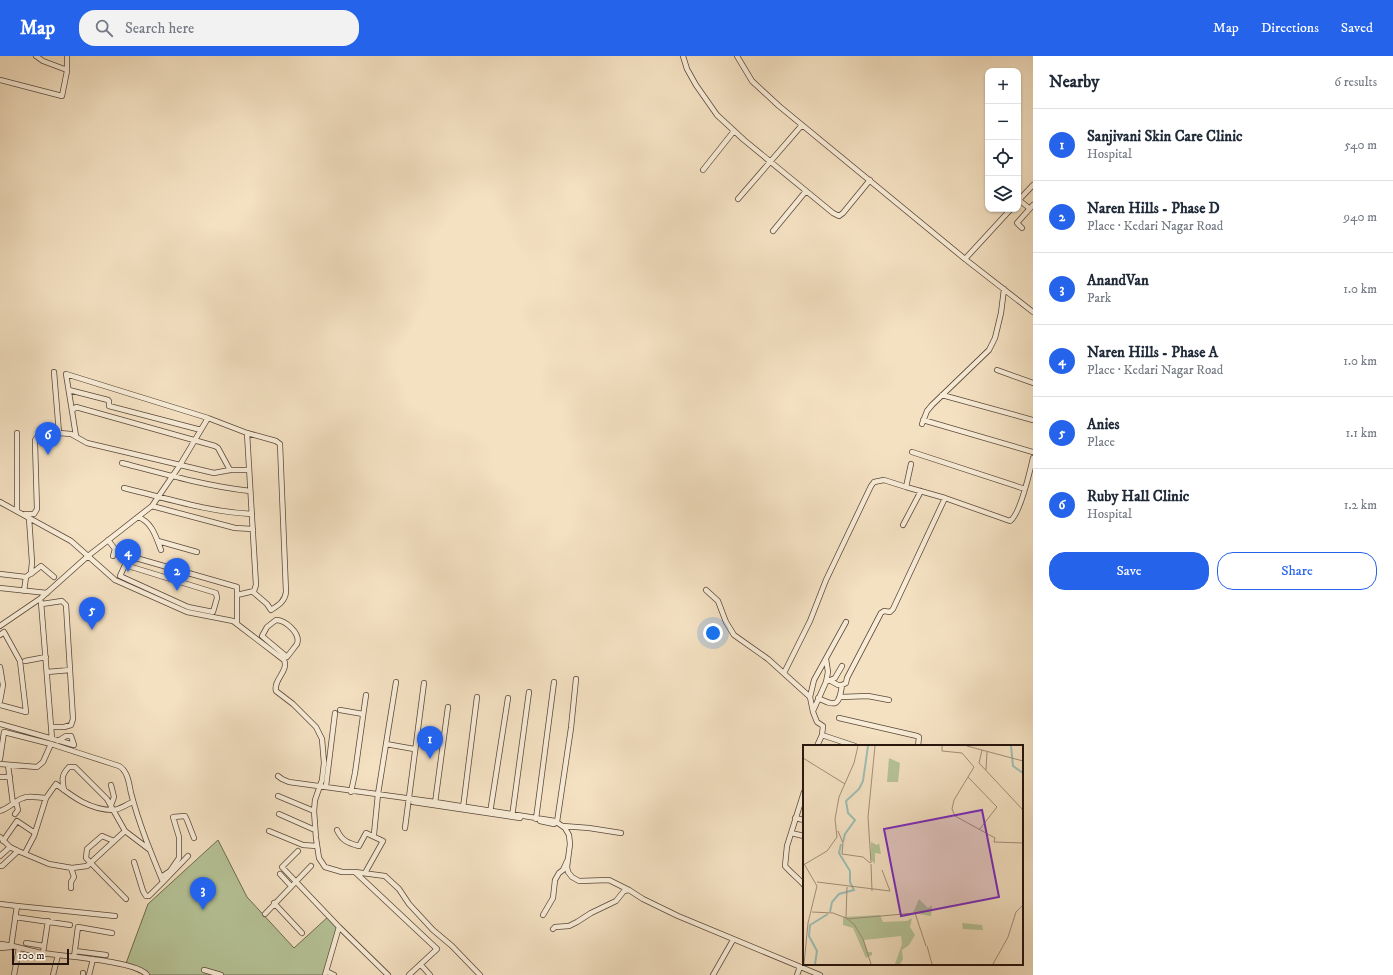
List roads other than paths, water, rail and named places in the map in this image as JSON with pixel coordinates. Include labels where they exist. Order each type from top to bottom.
[{"type":"street","points":[[36,56],[42,61],[67,70]]},
{"type":"street","points":[[0,80],[62,96],[67,70],[67,56]]},
{"type":"street","points":[[683,56],[687,69],[696,85],[717,115],[770,162],[833,213],[839,216],[843,213],[870,180]]},
{"type":"street","points":[[737,56],[752,81],[762,91],[965,259],[1033,312]]},
{"type":"street","points":[[738,199],[802,125]]},
{"type":"street","points":[[703,170],[734,131]]},
{"type":"street","points":[[1021,198],[1033,185]]},
{"type":"street","points":[[773,231],[806,191]]},
{"type":"street","points":[[1021,201],[1031,207],[1017,223],[1022,228]]},
{"type":"street","points":[[965,259],[1008,212]]},
{"type":"street","points":[[1004,289],[1001,314],[995,338],[989,350],[927,411],[923,422],[1033,452]]},
{"type":"street","points":[[998,370],[1033,383]]},
{"type":"street","points":[[54,372],[59,433]]},
{"type":"street","points":[[76,436],[66,374],[208,418],[247,433],[276,441],[280,444],[286,553],[285,598],[282,603],[271,610],[267,604],[253,592]]},
{"type":"street","points":[[69,390],[108,400],[109,406],[201,430]]},
{"type":"street","points":[[942,395],[1033,420]]},
{"type":"street","points":[[72,411],[76,407],[217,447],[230,470]]},
{"type":"street","points":[[0,626],[41,598],[88,556],[152,506],[180,465],[208,418]]},
{"type":"street","points":[[17,433],[17,511]]},
{"type":"street","points":[[23,514],[34,514],[37,509],[35,443],[39,435],[46,433],[71,434],[87,443],[214,473],[230,470],[249,470]]},
{"type":"street","points":[[247,433],[256,586],[253,592]]},
{"type":"street","points":[[912,452],[1025,489]]},
{"type":"street","points":[[784,673],[810,621],[826,580],[874,482],[884,480],[945,498],[1010,521],[1016,514],[1025,489],[1033,458]]},
{"type":"street","points":[[122,464],[225,488],[250,491]]},
{"type":"street","points":[[906,487],[911,464]]},
{"type":"street","points":[[124,488],[208,509],[252,514]]},
{"type":"street","points":[[903,524],[921,491]]},
{"type":"street","points":[[818,698],[833,704],[836,703],[841,697],[842,685],[846,683],[847,678],[881,613],[890,612],[893,609],[945,498]]},
{"type":"street","points":[[0,502],[71,541],[115,580],[187,612],[229,620],[277,652],[287,657],[296,644],[297,639],[297,635],[291,627],[282,621],[276,620],[267,627],[262,636],[277,652],[286,663],[276,684],[276,691],[293,704],[316,727],[322,739],[324,763],[315,800],[314,811],[319,858],[325,867],[342,872],[381,875],[389,879],[433,930],[452,946],[480,975]]},
{"type":"street","points":[[152,506],[235,528],[253,529]]},
{"type":"street","points":[[138,517],[149,523],[162,550]]},
{"type":"street","points":[[24,591],[28,576],[31,573],[32,562],[29,518]]},
{"type":"street","points":[[108,540],[115,547],[114,554],[237,587],[237,624]]},
{"type":"street","points":[[158,541],[197,552]]},
{"type":"street","points":[[124,565],[216,593],[217,598],[213,612],[188,607],[150,590],[120,576],[124,565]]},
{"type":"street","points":[[0,574],[28,576],[41,566],[54,577]]},
{"type":"street","points":[[0,588],[47,592]]},
{"type":"street","points":[[147,595],[150,590]]},
{"type":"street","points":[[706,590],[718,602],[726,622],[734,634],[768,659],[810,697]]},
{"type":"street","points":[[237,595],[253,592]]},
{"type":"street","points":[[0,764],[37,767],[43,762],[51,741],[41,598]]},
{"type":"street","points":[[42,604],[62,601],[66,605],[72,723],[71,725],[64,727],[51,727]]},
{"type":"street","points":[[817,745],[822,735],[823,726],[817,722],[810,697],[814,680],[846,622]]},
{"type":"street","points":[[0,635],[4,632],[20,661],[26,712],[0,705]]},
{"type":"street","points":[[25,661],[46,657]]},
{"type":"street","points":[[813,711],[818,698],[828,681],[826,658]]},
{"type":"street","points":[[828,681],[835,678],[842,666]]},
{"type":"street","points":[[0,667],[3,685],[0,701]]},
{"type":"street","points":[[47,672],[70,670]]},
{"type":"street","points":[[557,822],[571,728],[576,679]]},
{"type":"street","points":[[828,681],[842,685]]},
{"type":"street","points":[[374,834],[377,795],[396,682]]},
{"type":"street","points":[[536,819],[554,682]]},
{"type":"street","points":[[405,828],[414,749],[424,683]]},
{"type":"street","points":[[512,816],[529,692]]},
{"type":"street","points":[[351,792],[356,772],[366,695]]},
{"type":"street","points":[[841,697],[868,696],[889,700]]},
{"type":"street","points":[[463,808],[477,697]]},
{"type":"street","points":[[490,812],[508,698]]},
{"type":"street","points":[[435,804],[448,707]]},
{"type":"street","points":[[326,786],[338,712],[363,714]]},
{"type":"street","points":[[839,718],[919,737],[918,745]]},
{"type":"street","points":[[0,724],[123,768],[126,773],[133,802],[162,880]]},
{"type":"street","points":[[0,759],[4,732],[51,741],[70,736],[74,744]]},
{"type":"street","points":[[822,735],[852,745]]},
{"type":"street","points":[[386,744],[414,749]]},
{"type":"street","points":[[8,765],[15,803],[18,810],[15,814]]},
{"type":"street","points":[[64,790],[62,778],[63,774],[69,767],[75,767],[99,789],[111,805],[125,831],[150,850]]},
{"type":"street","points":[[278,776],[290,782],[536,819],[554,824],[557,822],[565,828],[569,835],[570,844],[568,872],[572,877],[579,881],[609,880],[643,899],[734,940],[754,946],[820,975]]},
{"type":"street","points":[[0,777],[10,777]]},
{"type":"street","points":[[25,853],[35,833],[46,798],[56,784],[78,800],[91,806],[114,810],[133,802]]},
{"type":"street","points":[[111,785],[114,797],[111,805]]},
{"type":"street","points":[[319,786],[326,786],[351,792]]},
{"type":"street","points":[[278,796],[314,811]]},
{"type":"street","points":[[0,811],[7,809],[24,797],[46,798]]},
{"type":"street","points":[[802,803],[787,846],[785,866],[803,885]]},
{"type":"street","points":[[279,814],[315,830]]},
{"type":"street","points":[[134,862],[143,891],[146,896],[149,896],[179,858],[179,837],[173,817],[185,816],[194,838]]},
{"type":"street","points":[[796,818],[803,820]]},
{"type":"street","points":[[35,833],[17,821],[2,839],[10,847],[18,851],[49,864],[71,868],[87,866],[125,831]]},
{"type":"street","points":[[563,826],[590,828],[620,833]]},
{"type":"street","points":[[337,830],[340,837],[345,842],[359,846],[366,833],[383,841],[365,873]]},
{"type":"street","points":[[269,831],[303,845],[317,846]]},
{"type":"street","points":[[791,833],[803,836]]},
{"type":"street","points":[[114,841],[102,836],[87,849],[86,858],[126,899]]},
{"type":"street","points":[[0,856],[10,847]]},
{"type":"street","points":[[0,866],[2,866],[18,851]]},
{"type":"street","points":[[298,851],[282,867],[339,927],[388,975]]},
{"type":"street","points":[[162,880],[188,856]]},
{"type":"street","points":[[543,915],[553,898],[555,880],[559,873],[563,870],[568,858]]},
{"type":"street","points":[[265,914],[311,866]]},
{"type":"street","points":[[71,868],[74,877],[71,888]]},
{"type":"street","points":[[355,872],[437,949],[409,975]]},
{"type":"street","points":[[280,874],[291,886]]},
{"type":"street","points":[[553,929],[555,927],[569,926],[578,922],[591,913],[616,901],[624,891],[628,890]]},
{"type":"street","points":[[274,903],[302,933]]},
{"type":"street","points":[[0,904],[115,916]]},
{"type":"street","points":[[11,947],[17,906]]},
{"type":"street","points":[[16,918],[70,925]]},
{"type":"street","points":[[43,954],[48,922]]},
{"type":"street","points":[[74,957],[78,927],[112,933]]},
{"type":"street","points":[[334,975],[325,973],[339,927]]},
{"type":"street","points":[[713,975],[734,940]]},
{"type":"street","points":[[26,943],[44,946]]},
{"type":"street","points":[[0,944],[43,954],[94,959],[138,969],[145,972],[147,975]]},
{"type":"street","points":[[0,948],[11,947]]},
{"type":"street","points":[[14,975],[18,948]]},
{"type":"street","points":[[75,950],[106,955]]},
{"type":"street","points":[[53,975],[58,955]]},
{"type":"street","points":[[89,975],[94,959]]},
{"type":"street","points":[[421,965],[430,975]]},
{"type":"street","points":[[797,975],[803,967]]},
{"type":"street","points":[[204,970],[221,975]]},
{"type":"place","name":"Ruby Hall Clinic","points":[[48,455]]},
{"type":"place","name":"Naren Hills - Phase A","points":[[128,572]]},
{"type":"place","name":"Naren Hills - Phase D","points":[[177,591]]},
{"type":"place","name":"Anies","points":[[92,630]]},
{"type":"place","name":"Sanjivani Skin Care Clinic","points":[[430,759]]},
{"type":"place","name":"AnandVan","points":[[203,910]]}]
